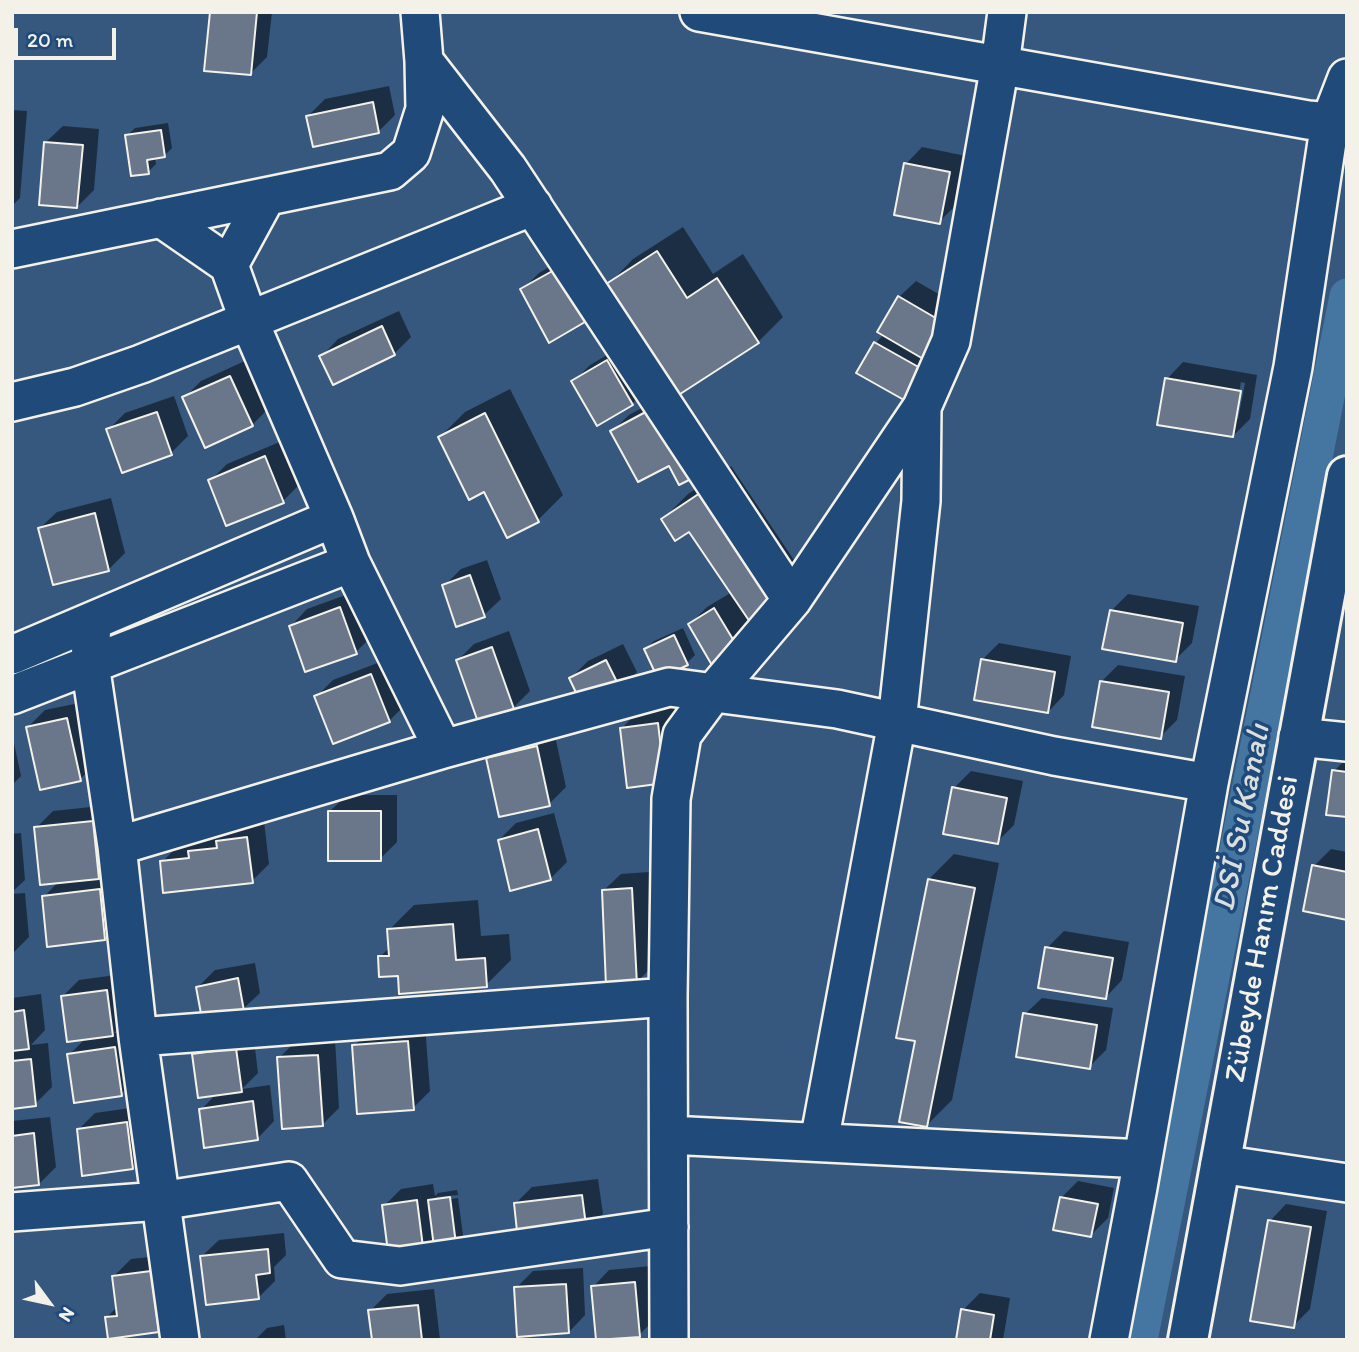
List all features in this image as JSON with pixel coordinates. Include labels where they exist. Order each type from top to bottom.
[{"type":"street","points":[[12,249],[390,171],[411,153],[425,109],[420,12]]},
{"type":"street","points":[[699,12],[1329,122]]},
{"type":"street","points":[[669,1340],[668,997],[671,800],[681,735],[792,600],[922,407],[951,341],[1007,12]]},
{"type":"street","points":[[424,61],[508,169],[792,600]]},
{"type":"street","points":[[1109,1340],[1209,783],[1293,367],[1329,122],[1347,78]]},
{"type":"street","points":[[229,265],[266,197]]},
{"type":"street","points":[[12,402],[75,387],[141,364],[533,206]]},
{"type":"street","points":[[161,219],[229,265],[249,321],[334,518],[351,564],[443,749]]},
{"type":"street","points":[[819,1142],[897,722],[921,501],[922,407]]},
{"type":"street","name":"Zübeyde Hanım Caddesi","points":[[1188,1340],[1347,476]]},
{"type":"street","points":[[12,655],[334,518]]},
{"type":"street","points":[[12,695],[351,564]]},
{"type":"street","points":[[92,621],[90,664],[117,846],[138,1037],[180,1340]]},
{"type":"street","points":[[117,846],[443,749],[670,687],[837,709],[1054,755],[1209,783]]},
{"type":"street","points":[[1298,737],[1347,742]]},
{"type":"street","points":[[138,1037],[668,997]]},
{"type":"street","points":[[669,1135],[1143,1159]]},
{"type":"street","points":[[1220,1164],[1347,1183]]},
{"type":"street","points":[[12,1212],[160,1201],[289,1181],[342,1259],[400,1266],[669,1227]]},
{"type":"building","points":[[210,12],[257,12],[251,75],[204,71]]},
{"type":"building","points":[[373,102],[379,133],[313,147],[306,116]]},
{"type":"building","points":[[161,130],[165,157],[147,160],[149,174],[131,176],[125,135]]},
{"type":"building","points":[[44,142],[83,145],[77,208],[39,205]]},
{"type":"building","points":[[904,163],[950,172],[940,224],[894,215]]},
{"type":"building","points":[[657,251],[687,298],[717,278],[759,343],[677,396],[606,284]]},
{"type":"building","points":[[556,269],[585,322],[549,343],[520,289]]},
{"type":"building","points":[[898,296],[946,324],[925,360],[877,332]]},
{"type":"building","points":[[382,326],[395,355],[333,385],[319,356]]},
{"type":"building","points":[[874,342],[922,369],[904,400],[856,373]]},
{"type":"building","points":[[607,360],[633,405],[597,426],[571,381]]},
{"type":"building","points":[[230,376],[253,426],[205,448],[182,397]]},
{"type":"building","points":[[1165,378],[1241,391],[1233,437],[1157,425]]},
{"type":"building","points":[[655,407],[693,478],[679,485],[669,466],[638,482],[610,431]]},
{"type":"building","points":[[157,412],[172,455],[122,473],[106,429]]},
{"type":"building","points":[[485,413],[539,522],[507,538],[484,492],[469,500],[438,437]]},
{"type":"building","points":[[265,456],[284,503],[226,526],[208,480]]},
{"type":"building","points":[[706,489],[781,602],[750,622],[689,532],[675,541],[661,519]]},
{"type":"building","points":[[95,513],[109,571],[53,585],[38,528]]},
{"type":"building","points":[[470,575],[485,617],[456,627],[442,585]]},
{"type":"building","points":[[340,607],[357,654],[305,672],[289,626]]},
{"type":"building","points":[[714,608],[740,651],[713,667],[688,624]]},
{"type":"building","points":[[1110,610],[1183,623],[1176,662],[1102,649]]},
{"type":"building","points":[[674,635],[688,665],[658,679],[644,649]]},
{"type":"building","points":[[492,647],[514,709],[478,722],[456,660]]},
{"type":"building","points":[[981,659],[1055,672],[1048,713],[974,700]]},
{"type":"building","points":[[606,660],[621,690],[583,707],[569,678]]},
{"type":"building","points":[[371,674],[390,722],[333,744],[314,696]]},
{"type":"building","points":[[1100,681],[1169,692],[1161,739],[1092,727]]},
{"type":"building","points":[[67,718],[81,781],[40,790],[26,727]]},
{"type":"building","points":[[658,723],[665,783],[627,788],[620,728]]},
{"type":"building","points":[[537,746],[550,806],[499,817],[486,758]]},
{"type":"building","points":[[1332,770],[1347,772],[1347,817],[1326,815]]},
{"type":"building","points":[[952,787],[1007,798],[998,844],[943,834]]},
{"type":"building","points":[[328,811],[381,811],[381,861],[328,861]]},
{"type":"building","points":[[93,821],[99,879],[40,885],[34,827]]},
{"type":"building","points":[[538,829],[551,880],[510,891],[498,840]]},
{"type":"building","points":[[247,837],[253,883],[163,893],[160,861],[189,858],[188,851],[217,848],[216,841]]},
{"type":"building","points":[[1312,865],[1347,872],[1347,920],[1303,911]]},
{"type":"building","points":[[928,879],[975,888],[927,1127],[899,1122],[915,1041],[896,1038]]},
{"type":"building","points":[[632,888],[637,985],[606,986],[602,890]]},
{"type":"building","points":[[100,889],[105,940],[47,947],[42,896]]},
{"type":"building","points":[[453,924],[456,960],[485,958],[487,987],[399,994],[398,976],[379,977],[378,956],[389,956],[387,929]]},
{"type":"building","points":[[1045,947],[1113,958],[1106,999],[1038,988]]},
{"type":"building","points":[[238,978],[244,1011],[202,1019],[196,987]]},
{"type":"building","points":[[107,990],[113,1036],[67,1042],[61,996]]},
{"type":"building","points":[[24,1010],[29,1049],[12,1051],[12,1012]]},
{"type":"building","points":[[1023,1013],[1097,1025],[1090,1069],[1016,1057]]},
{"type":"building","points":[[408,1041],[414,1110],[357,1114],[352,1045]]},
{"type":"building","points":[[115,1047],[122,1096],[74,1103],[67,1054]]},
{"type":"building","points":[[236,1048],[242,1092],[198,1098],[192,1054]]},
{"type":"building","points":[[318,1055],[323,1126],[282,1129],[277,1057]]},
{"type":"building","points":[[31,1059],[36,1106],[12,1109],[12,1061]]},
{"type":"building","points":[[253,1101],[258,1140],[204,1148],[199,1109]]},
{"type":"building","points":[[127,1122],[133,1169],[82,1176],[77,1129]]},
{"type":"building","points":[[34,1133],[39,1185],[12,1188],[12,1136]]},
{"type":"building","points":[[582,1195],[587,1233],[518,1241],[514,1203]]},
{"type":"building","points":[[450,1197],[457,1252],[435,1255],[428,1200]]},
{"type":"building","points":[[1060,1197],[1098,1204],[1091,1237],[1053,1230]]},
{"type":"building","points":[[417,1200],[424,1255],[389,1260],[382,1205]]},
{"type":"building","points":[[1268,1220],[1311,1227],[1294,1328],[1250,1321]]},
{"type":"building","points":[[268,1249],[270,1273],[256,1275],[259,1299],[206,1305],[200,1256]]},
{"type":"building","points":[[151,1271],[159,1332],[108,1339],[105,1317],[117,1316],[112,1276]]},
{"type":"building","points":[[635,1282],[640,1337],[596,1340],[591,1286]]},
{"type":"building","points":[[566,1284],[569,1333],[517,1337],[514,1287]]},
{"type":"building","points":[[418,1305],[422,1340],[372,1340],[368,1310]]},
{"type":"building","points":[[961,1309],[994,1315],[990,1340],[956,1340]]},
{"type":"waterway","name":"DSİ Su Kanalı","points":[[1140,1340],[1347,296]]}]
